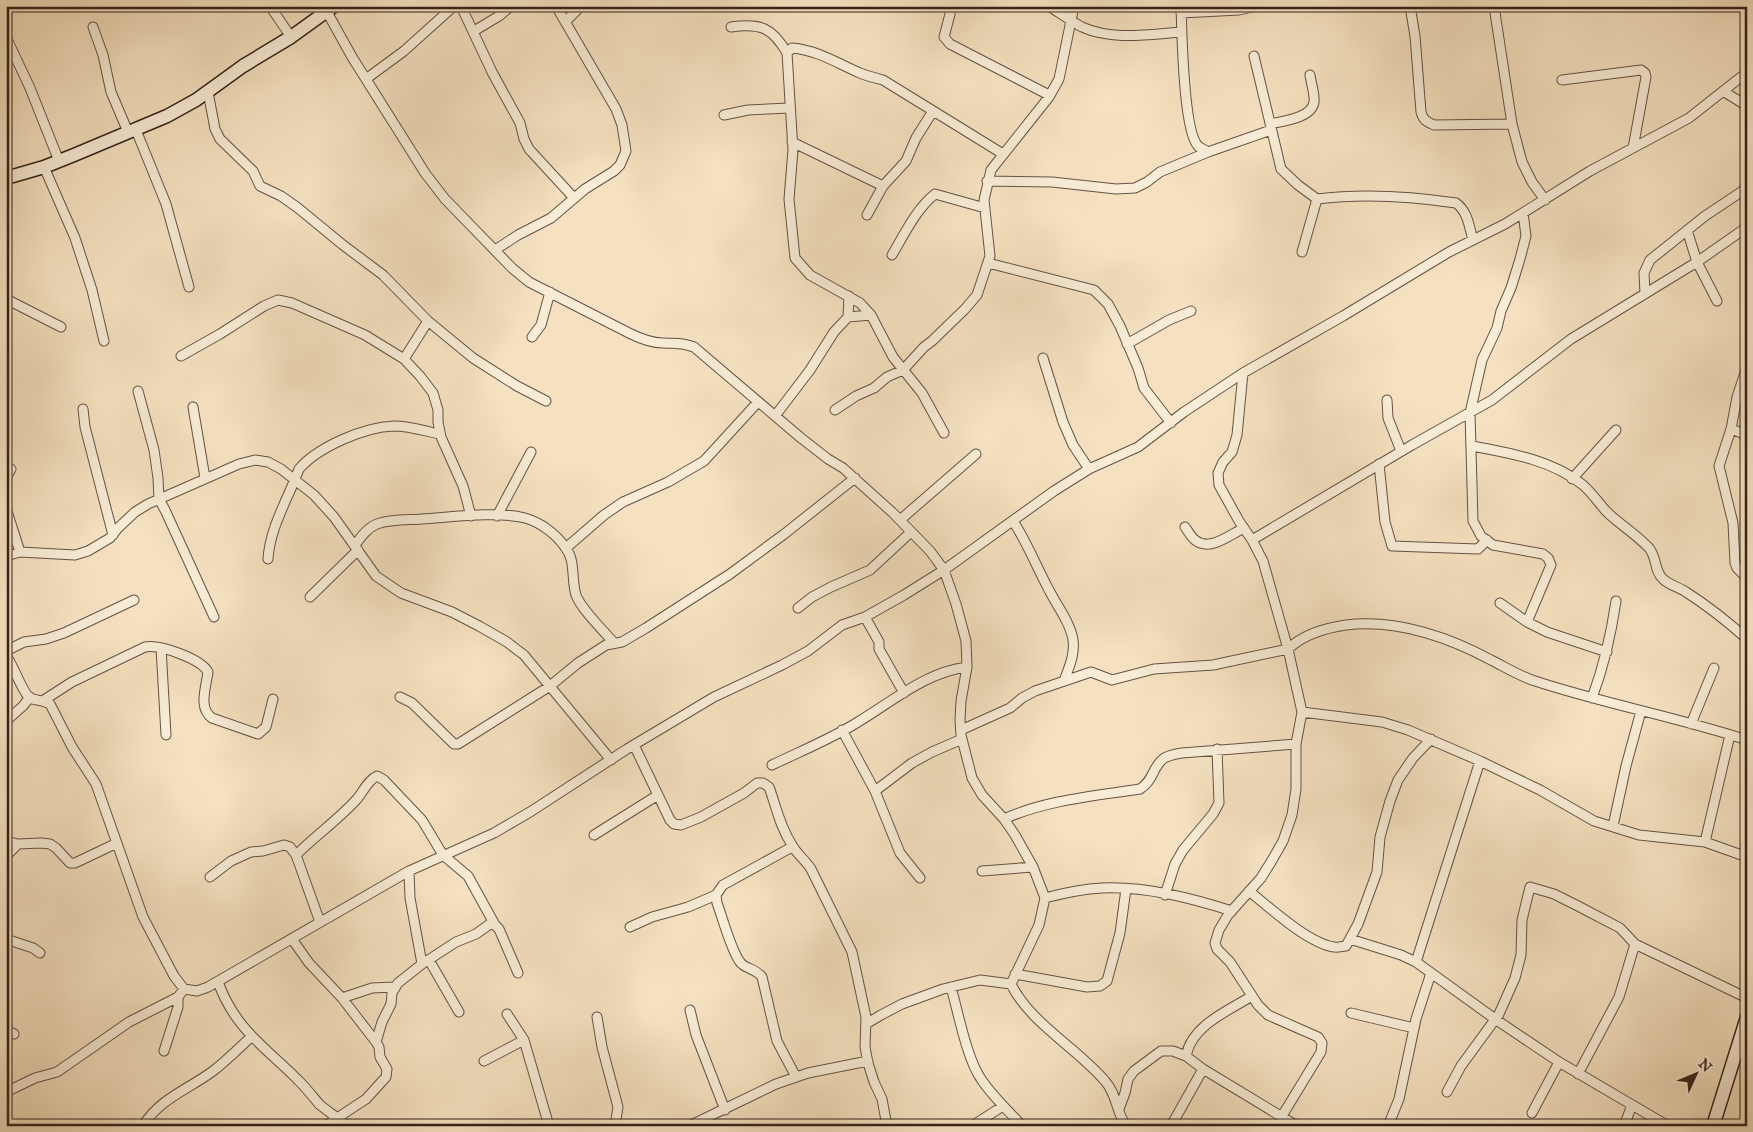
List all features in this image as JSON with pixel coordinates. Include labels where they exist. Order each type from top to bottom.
[{"type":"street","points":[[270,6],[291,37]]},
{"type":"street","points":[[366,79],[404,51],[454,6]]},
{"type":"street","points":[[461,6],[492,72],[520,123],[529,149],[574,198]]},
{"type":"street","points":[[474,31],[499,16],[511,6]]},
{"type":"street","points":[[495,250],[518,235],[551,218],[585,189],[614,171],[624,159],[626,151],[622,125],[616,109],[556,6]]},
{"type":"street","points":[[565,22],[581,6]]},
{"type":"street","points":[[950,6],[950,14],[944,37],[950,44],[1050,95]]},
{"type":"street","points":[[1049,6],[1083,27],[1098,32],[1128,36],[1182,32]]},
{"type":"street","points":[[835,410],[856,396],[874,388],[886,377],[903,370],[924,347],[965,310],[977,295],[990,256],[985,208],[987,182],[991,170],[1050,95],[1059,79],[1074,6]]},
{"type":"street","points":[[1208,152],[1197,146],[1192,135],[1187,112],[1181,9],[1239,10],[1256,6]]},
{"type":"street","points":[[1410,6],[1415,36],[1422,118],[1434,125],[1512,124]]},
{"type":"street","points":[[1494,6],[1512,124],[1522,162],[1532,182],[1545,200]]},
{"type":"street","points":[[6,178],[44,167],[167,116],[196,100],[243,66],[291,37],[330,9],[366,79],[425,173],[445,199],[512,268],[529,282],[628,333],[645,340],[662,343],[680,342],[694,347],[801,438],[843,468],[900,520],[930,551],[944,570],[966,641],[967,667],[961,701],[962,735],[972,778],[982,795],[1004,819],[1033,867],[1045,898],[1039,925],[1012,984],[1018,998],[1057,1038],[1105,1081],[1115,1095],[1122,1120],[1126,1126]]},
{"type":"street","points":[[731,27],[749,24],[760,26],[777,37],[787,52],[792,142],[789,199],[795,258],[810,275],[860,303],[870,315],[893,357],[922,393],[944,433]]},
{"type":"street","points":[[93,27],[103,55],[111,92],[132,131],[166,204],[189,287]]},
{"type":"street","points":[[6,37],[30,88],[59,161]]},
{"type":"street","points":[[787,52],[792,48],[802,49],[830,58],[860,73],[882,80],[1003,154]]},
{"type":"street","points":[[1254,56],[1281,169],[1298,185],[1317,198],[1348,195],[1382,195],[1456,203],[1463,208],[1466,214],[1473,240]]},
{"type":"street","points":[[1562,80],[1640,70],[1645,73],[1646,78],[1634,148]]},
{"type":"street","points":[[6,1092],[35,1078],[57,1072],[129,1022],[181,993],[197,991],[218,982],[409,871],[494,833],[714,697],[782,665],[808,650],[842,625],[864,617],[904,595],[944,570],[1054,491],[1090,470],[1138,447],[1184,412],[1243,373],[1344,316],[1449,252],[1489,233],[1590,171],[1689,118],[1747,74]]},
{"type":"street","points":[[987,182],[1052,182],[1116,189],[1135,188],[1148,182],[1160,172],[1304,115],[1312,109],[1314,102],[1310,75]]},
{"type":"street","points":[[1723,91],[1747,106]]},
{"type":"street","points":[[208,92],[215,129],[220,139],[252,171],[260,186],[281,196],[298,208],[383,275],[428,321],[473,358],[517,386],[546,401]]},
{"type":"street","points":[[196,100],[212,110]]},
{"type":"street","points":[[724,115],[748,110],[790,108]]},
{"type":"street","points":[[867,216],[883,186],[906,161],[916,138],[933,111]]},
{"type":"street","points":[[792,142],[883,186]]},
{"type":"street","points":[[44,167],[76,238],[92,290],[104,341]]},
{"type":"street","points":[[1645,294],[1644,273],[1650,260],[1726,201],[1747,188]]},
{"type":"street","points":[[892,255],[910,224],[935,194],[985,208]]},
{"type":"street","points":[[1302,252],[1317,198]]},
{"type":"street","points":[[1523,213],[1526,236],[1520,259],[1501,311],[1497,328],[1482,360],[1470,413],[1473,521],[1481,536],[1493,545],[1543,554],[1548,558],[1551,565],[1527,622]]},
{"type":"street","points":[[1252,540],[1447,424],[1492,400],[1571,339],[1697,262],[1747,227]]},
{"type":"street","points":[[1687,230],[1697,262],[1717,301]]},
{"type":"street","points":[[988,263],[1094,290],[1108,304],[1138,368],[1144,388],[1171,423]]},
{"type":"street","points":[[532,336],[541,325],[550,292]]},
{"type":"street","points":[[775,416],[810,370],[834,332],[848,317],[849,296]]},
{"type":"street","points":[[6,297],[61,327]]},
{"type":"street","points":[[181,356],[264,306],[278,300],[292,303],[346,326],[393,351],[404,359],[420,376],[432,394],[438,410],[440,434],[463,486],[471,516]]},
{"type":"street","points":[[1127,344],[1169,320],[1191,311]]},
{"type":"street","points":[[848,317],[870,315]]},
{"type":"street","points":[[404,359],[428,321]]},
{"type":"street","points":[[1043,358],[1063,422],[1073,444],[1090,470]]},
{"type":"street","points":[[1747,367],[1719,466],[1733,523],[1735,563],[1737,568],[1747,578]]},
{"type":"street","points":[[1243,373],[1237,435],[1232,452],[1218,473],[1219,485],[1226,501],[1252,540],[1263,561],[1288,649],[1302,712],[1296,744],[1296,789],[1292,815],[1283,841],[1261,878],[1232,910],[1219,930],[1215,943],[1217,949],[1230,962],[1258,1005],[1268,1015],[1318,1037],[1322,1044],[1318,1058],[1282,1116]]},
{"type":"street","points":[[138,391],[154,450],[159,499],[214,617]]},
{"type":"street","points":[[1387,400],[1388,418],[1401,451]]},
{"type":"street","points":[[566,548],[604,515],[623,502],[668,482],[704,461],[758,402]]},
{"type":"street","points":[[193,407],[205,478]]},
{"type":"street","points":[[83,409],[85,428],[113,535]]},
{"type":"street","points":[[268,559],[269,545],[274,529],[299,469],[312,458],[341,441],[364,432],[396,426],[440,434]]},
{"type":"street","points":[[1731,429],[1747,435]]},
{"type":"street","points":[[1572,479],[1616,430]]},
{"type":"street","points":[[1472,446],[1511,453],[1538,462],[1572,479],[1591,492],[1606,510],[1649,549],[1655,557],[1656,569],[1663,579],[1710,608],[1747,639]]},
{"type":"street","points":[[497,516],[531,452]]},
{"type":"street","points":[[900,520],[976,454]]},
{"type":"street","points":[[6,556],[20,552],[75,555],[88,552],[113,535],[135,512],[159,499],[239,464],[255,460],[268,462],[281,469],[314,495],[334,517],[376,576],[389,586],[428,604],[452,612],[507,642],[524,656],[610,760]]},
{"type":"street","points":[[1379,464],[1385,522],[1392,546],[1478,549],[1487,540]]},
{"type":"street","points":[[400,697],[412,704],[454,744],[458,744],[550,686],[578,663],[606,645],[622,642],[730,574],[783,535],[854,478]]},
{"type":"street","points":[[6,508],[20,552]]},
{"type":"street","points":[[310,598],[357,548],[367,530],[377,524],[471,516],[513,516],[543,526],[566,548],[571,559],[576,594],[582,605],[614,642]]},
{"type":"street","points":[[1013,521],[1026,542],[1073,639],[1072,661],[1064,681]]},
{"type":"street","points":[[1184,527],[1194,540],[1204,544],[1215,543],[1244,528]]},
{"type":"street","points":[[798,608],[818,594],[870,570],[911,532]]},
{"type":"street","points":[[30,698],[6,653],[24,642],[64,633],[134,600]]},
{"type":"street","points":[[1592,698],[1607,652],[1616,601]]},
{"type":"street","points":[[1500,603],[1527,622],[1547,632],[1607,652]]},
{"type":"street","points":[[864,617],[879,642],[879,648],[904,693]]},
{"type":"street","points":[[875,792],[912,763],[1010,708],[1022,698],[1035,691],[1083,674],[1091,672],[1112,680],[1154,669],[1213,665],[1288,649],[1305,636],[1328,627],[1383,623],[1413,628],[1465,648],[1533,681],[1747,740]]},
{"type":"street","points":[[44,700],[72,682],[145,647],[152,646],[200,663],[205,667],[208,672],[204,708],[206,714],[212,718],[258,734],[266,726],[274,700]]},
{"type":"street","points":[[160,648],[166,735]]},
{"type":"street","points":[[1072,661],[1083,674]]},
{"type":"street","points":[[772,765],[842,730],[936,674],[951,669],[967,667]]},
{"type":"street","points":[[1691,724],[1714,668]]},
{"type":"street","points":[[30,698],[44,700],[50,704],[72,747],[96,784],[144,917],[181,993],[164,1051]]},
{"type":"street","points":[[6,721],[30,698]]},
{"type":"street","points":[[1613,826],[1626,766],[1642,711]]},
{"type":"street","points":[[1302,712],[1382,722],[1408,730],[1480,761],[1540,790],[1594,821],[1639,835],[1705,842],[1747,857]]},
{"type":"street","points":[[842,730],[875,792],[900,853],[920,878]]},
{"type":"street","points":[[1705,842],[1730,734]]},
{"type":"street","points":[[1249,891],[1291,925],[1321,943],[1336,948],[1346,946],[1358,924],[1377,872],[1380,837],[1398,780],[1413,758],[1431,739]]},
{"type":"street","points":[[1004,819],[1022,811],[1068,800],[1140,789],[1148,784],[1162,760],[1182,752],[1296,744]]},
{"type":"street","points":[[634,745],[670,820],[674,824],[681,825],[701,817],[744,793],[757,783],[763,782],[769,787],[782,826],[792,847],[803,857],[811,869],[852,952],[866,1017],[865,1046],[868,1061],[882,1100],[888,1126]]},
{"type":"street","points":[[1166,895],[1175,864],[1183,850],[1213,814],[1219,803],[1217,750]]},
{"type":"street","points":[[1416,962],[1480,761]]},
{"type":"street","points":[[296,855],[320,832],[333,823],[358,798],[372,778],[377,776],[384,780],[422,820],[443,855],[468,876],[499,929],[518,973]]},
{"type":"street","points":[[594,835],[658,795]]},
{"type":"street","points":[[6,841],[18,844],[50,844],[70,864],[117,843]]},
{"type":"street","points":[[6,856],[18,844]]},
{"type":"street","points":[[210,877],[231,861],[251,852],[263,851],[284,845],[290,848],[296,855],[320,922]]},
{"type":"street","points":[[630,927],[652,917],[688,907],[716,895],[723,885],[792,847]]},
{"type":"street","points":[[982,870],[1033,867]]},
{"type":"street","points":[[409,871],[410,898],[425,962],[459,1012]]},
{"type":"street","points":[[1447,1092],[1461,1066],[1499,1014],[1516,978],[1520,955],[1522,920],[1530,887],[1554,894],[1578,906],[1620,928],[1635,944],[1747,998]]},
{"type":"street","points":[[1045,898],[1077,890],[1126,889],[1166,895],[1232,910]]},
{"type":"street","points":[[1016,974],[1087,987],[1100,986],[1107,981],[1120,932],[1126,889]]},
{"type":"street","points":[[716,895],[735,955],[742,964],[757,971],[762,977],[776,1041],[796,1077]]},
{"type":"street","points":[[376,1042],[382,1022],[391,1004],[394,988],[425,962],[456,942],[476,934],[490,924],[495,924]]},
{"type":"street","points":[[6,939],[33,948],[40,953]]},
{"type":"street","points":[[292,939],[309,963],[342,998],[376,1042],[379,1047],[380,1056],[387,1069],[386,1077],[366,1099],[325,1126]]},
{"type":"street","points":[[1350,939],[1402,955],[1416,962],[1559,1062],[1668,1126]]},
{"type":"street","points":[[1578,1074],[1618,997],[1635,944]]},
{"type":"street","points":[[1388,1126],[1399,1099],[1414,1028],[1431,973]]},
{"type":"street","points":[[866,1024],[902,1004],[951,987],[980,980],[1012,984]]},
{"type":"street","points":[[218,982],[234,1016],[251,1037],[300,1082],[320,1104],[348,1126]]},
{"type":"street","points":[[951,987],[973,1064],[979,1077],[1022,1126]]},
{"type":"street","points":[[342,998],[372,988],[394,988]]},
{"type":"street","points":[[1186,1056],[1188,1045],[1206,1024],[1252,996]]},
{"type":"street","points":[[690,1010],[696,1035],[724,1110]]},
{"type":"street","points":[[1351,1013],[1414,1028]]},
{"type":"street","points":[[507,1014],[524,1040],[549,1126]]},
{"type":"street","points":[[597,1017],[602,1047],[618,1107],[615,1126]]},
{"type":"street","points":[[1713,1126],[1747,1017]]},
{"type":"street","points":[[142,1126],[158,1106],[213,1071],[251,1037]]},
{"type":"street","points":[[484,1061],[524,1040]]},
{"type":"street","points":[[1119,1109],[1128,1078],[1134,1071],[1161,1051],[1173,1051],[1186,1056],[1203,1069],[1298,1126]]},
{"type":"street","points":[[690,1126],[776,1084],[808,1073],[868,1061]]},
{"type":"street","points":[[1532,1113],[1559,1062]]},
{"type":"street","points":[[1171,1126],[1203,1069]]},
{"type":"street","points":[[1624,1126],[1632,1105]]},
{"type":"street","points":[[972,1126],[1003,1106]]}]
